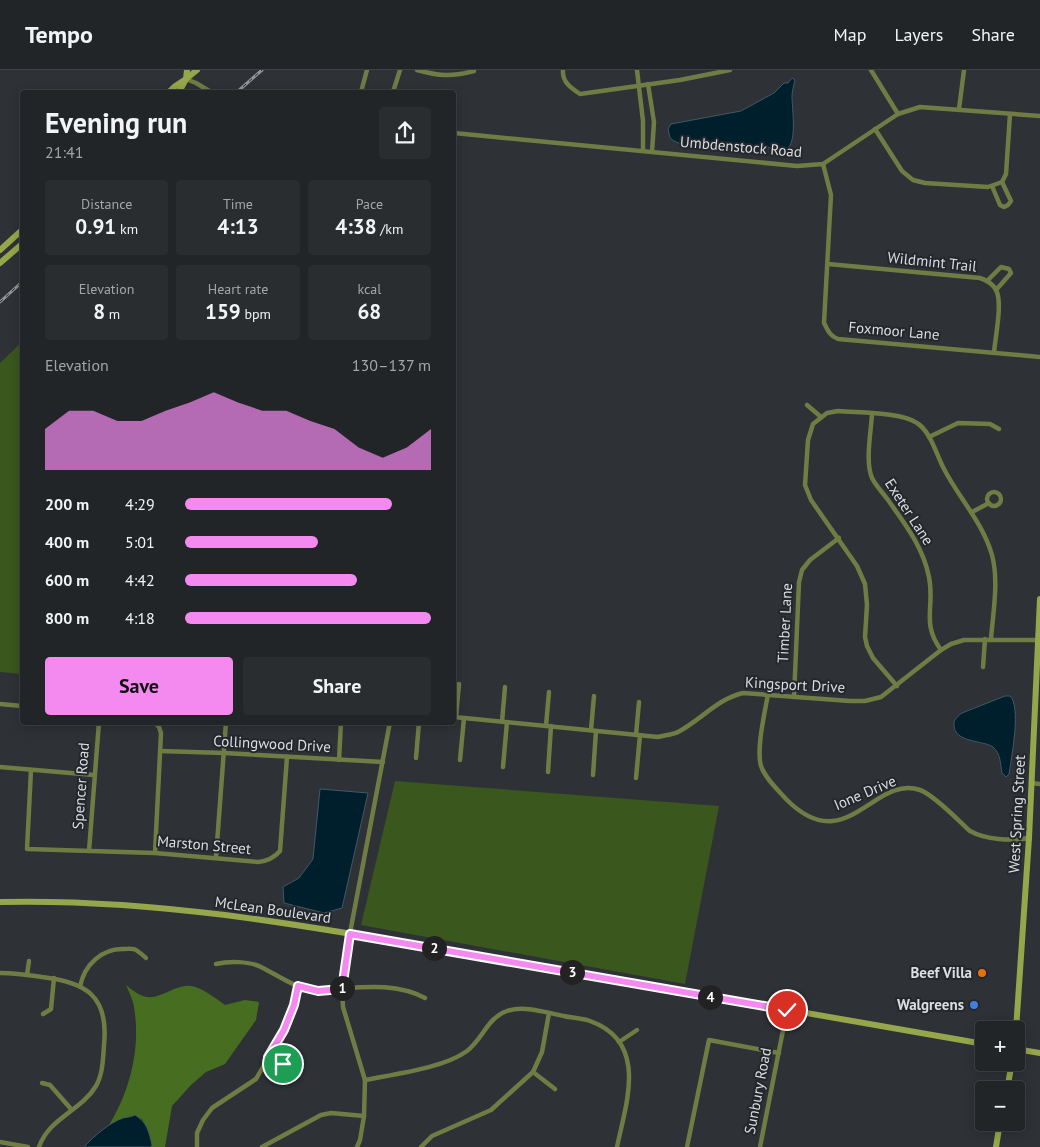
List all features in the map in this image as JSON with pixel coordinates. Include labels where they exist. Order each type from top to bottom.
[{"type":"main road","points":[[180,90],[186,79],[187,70]]},
{"type":"main road","points":[[171,90],[196,70]]},
{"type":"main road","points":[[0,250],[20,232]]},
{"type":"main road","points":[[0,263],[20,246]]},
{"type":"main road","name":"West Spring Street","points":[[1017,1021],[1029,838],[1040,599]]},
{"type":"main road","name":"McLean Boulevard","points":[[0,902],[91,903],[227,914],[975,1042]]},
{"type":"main road","points":[[1025,1050],[1040,1053]]},
{"type":"main road","points":[[996,1147],[999,1131]]},
{"type":"street","points":[[362,90],[367,70]]},
{"type":"street","points":[[394,90],[400,70]]},
{"type":"street","points":[[417,70],[435,75],[456,76],[474,72]]},
{"type":"street","points":[[563,70],[562,75],[568,86],[580,94],[648,84],[707,72],[730,70]]},
{"type":"street","points":[[637,70],[644,121],[642,151]]},
{"type":"street","points":[[871,70],[898,114]]},
{"type":"street","points":[[959,109],[964,70]]},
{"type":"street","points":[[186,79],[207,90]]},
{"type":"street","points":[[648,84],[654,122],[652,152]]},
{"type":"street","name":"Umbdenstock Road","points":[[456,134],[797,166],[822,164],[898,114],[920,107],[1040,116]]},
{"type":"street","points":[[876,129],[902,171],[913,180],[925,183],[988,187],[1002,182],[1006,174],[1010,114]]},
{"type":"street","name":"Foxmoor Lane","points":[[822,164],[831,195],[824,323],[828,332],[833,337],[838,339],[1040,357]]},
{"type":"street","points":[[992,186],[1000,205],[1004,207],[1011,201],[1002,182]]},
{"type":"street","name":"Wildmint Trail","points":[[828,264],[980,278],[987,281],[996,290]]},
{"type":"street","points":[[987,281],[1001,267],[1009,269],[1011,273],[996,290],[999,304],[994,353]]},
{"type":"street","points":[[807,405],[820,417]]},
{"type":"street","points":[[897,686],[873,658],[867,646],[865,637],[867,605],[865,584],[857,566],[810,500],[805,485],[808,440],[813,424],[827,413],[838,411],[904,417],[918,424],[929,438],[944,470],[972,512],[992,556],[995,574],[991,639]]},
{"type":"street","name":"Exeter Lane","points":[[872,414],[869,464],[872,479],[912,534],[923,556],[929,578],[931,598],[930,628],[933,639],[941,650]]},
{"type":"street","points":[[929,438],[958,423],[990,424],[999,428]]},
{"type":"street","points":[[972,512],[989,503]]},
{"type":"street","name":"Timber Lane","points":[[794,697],[799,582],[802,570],[810,560],[838,538]]},
{"type":"street","points":[[983,667],[985,639]]},
{"type":"street","name":"Kingsport Drive","points":[[456,717],[658,737],[677,732],[721,701],[734,695],[743,693],[768,694],[865,701],[881,697],[941,650],[964,640],[1039,640]]},
{"type":"street","points":[[456,709],[459,684]]},
{"type":"street","points":[[503,766],[505,687]]},
{"type":"street","points":[[548,772],[549,692]]},
{"type":"street","name":"Ione Drive","points":[[768,694],[760,751],[761,766],[772,784],[798,811],[813,818],[830,821],[847,818],[888,794],[905,789],[920,790],[931,797],[970,832],[989,838],[1019,840],[1029,838]]},
{"type":"street","points":[[592,775],[594,696]]},
{"type":"street","points":[[636,778],[639,702]]},
{"type":"street","points":[[0,704],[20,706]]},
{"type":"street","points":[[460,760],[464,718]]},
{"type":"street","name":"Spencer Road","points":[[89,851],[99,725]]},
{"type":"street","points":[[155,853],[161,733],[157,725]]},
{"type":"street","points":[[216,857],[226,725]]},
{"type":"street","points":[[339,760],[341,725]]},
{"type":"street","points":[[357,1147],[363,1128],[365,1080],[344,1007],[342,989],[350,934],[389,725]]},
{"type":"street","points":[[416,758],[419,725]]},
{"type":"street","name":"Collingwood Drive","points":[[160,752],[224,753],[383,762]]},
{"type":"street","name":"Marston Street","points":[[31,770],[27,849],[155,853],[258,862],[267,861],[275,857],[280,851],[287,757]]},
{"type":"street","points":[[0,767],[94,775]]},
{"type":"street","points":[[1031,783],[1040,784]]},
{"type":"street","points":[[80,987],[89,966],[99,955],[113,948],[135,949],[146,958]]},
{"type":"street","points":[[27,975],[29,961]]},
{"type":"street","points":[[216,964],[225,962],[260,966],[273,975],[298,986],[318,991],[383,987],[415,993],[425,998]]},
{"type":"street","points":[[0,973],[54,978],[65,980],[84,988],[100,1007],[104,1019],[105,1035],[99,1080],[88,1096],[48,1131],[39,1147]]},
{"type":"street","points":[[43,1014],[50,1009],[54,978]]},
{"type":"street","points":[[197,1147],[197,1133],[203,1120],[212,1108],[256,1079],[284,1030],[294,1005],[298,986]]},
{"type":"street","points":[[365,1080],[440,1064],[459,1056],[476,1042],[490,1022],[508,1011],[526,1009],[591,1022],[607,1030],[619,1042],[628,1061],[630,1079],[617,1147]]},
{"type":"street","name":"Sunbury Road","points":[[760,1147],[787,1010]]},
{"type":"street","points":[[421,1147],[432,1136],[491,1110],[533,1072],[542,1052],[549,1013]]},
{"type":"street","points":[[619,1042],[637,1030]]},
{"type":"street","points":[[687,1147],[710,1040],[779,1052]]},
{"type":"street","points":[[268,1057],[286,1065],[290,1065],[293,1061],[292,1053],[276,1043]]},
{"type":"street","points":[[533,1072],[555,1089]]},
{"type":"street","points":[[42,1083],[50,1085],[71,1109]]},
{"type":"street","points":[[262,1147],[321,1114],[364,1116]]},
{"type":"street","points":[[0,1142],[28,1147]]},
{"type":"green space","points":[[20,344],[20,674],[0,672],[0,363]]},
{"type":"green space","points":[[395,781],[719,806],[685,984],[361,925]]},
{"type":"green space","points":[[126,985],[139,994],[149,997],[155,997],[185,986],[191,986],[204,991],[225,1005],[245,1000],[259,1002],[256,1020],[225,1064],[206,1072],[172,1106],[165,1147],[152,1147],[147,1128],[142,1119],[126,1119],[109,1125],[123,1098],[135,1053],[136,1022],[132,999]]},
{"type":"water","points":[[792,78],[795,80],[792,96],[793,131],[791,144],[788,148],[751,147],[741,149],[717,145],[691,146],[681,144],[670,138],[668,129],[671,124],[741,111],[774,93]]},
{"type":"water","points":[[1005,696],[1010,696],[1015,710],[1014,742],[1009,774],[1006,777],[1002,773],[996,750],[993,747],[959,735],[955,731],[954,723],[956,718],[962,713]]},
{"type":"water","points":[[320,789],[368,793],[342,908],[324,913],[284,903],[283,887],[299,878],[313,859]]},
{"type":"water","points":[[135,1115],[147,1128],[151,1147],[84,1147],[112,1123]]},
{"type":"railway","points":[[239,90],[262,70]]},
{"type":"railway","points":[[0,302],[20,284]]},
{"type":"place","name":"Beef Villa","points":[[982,973]]},
{"type":"place","name":"Walgreens","points":[[974,1005]]},
{"type":"route","points":[[283,1064],[268,1057],[284,1030],[294,1005],[298,986],[318,991],[342,989],[350,934],[787,1010]]}]
